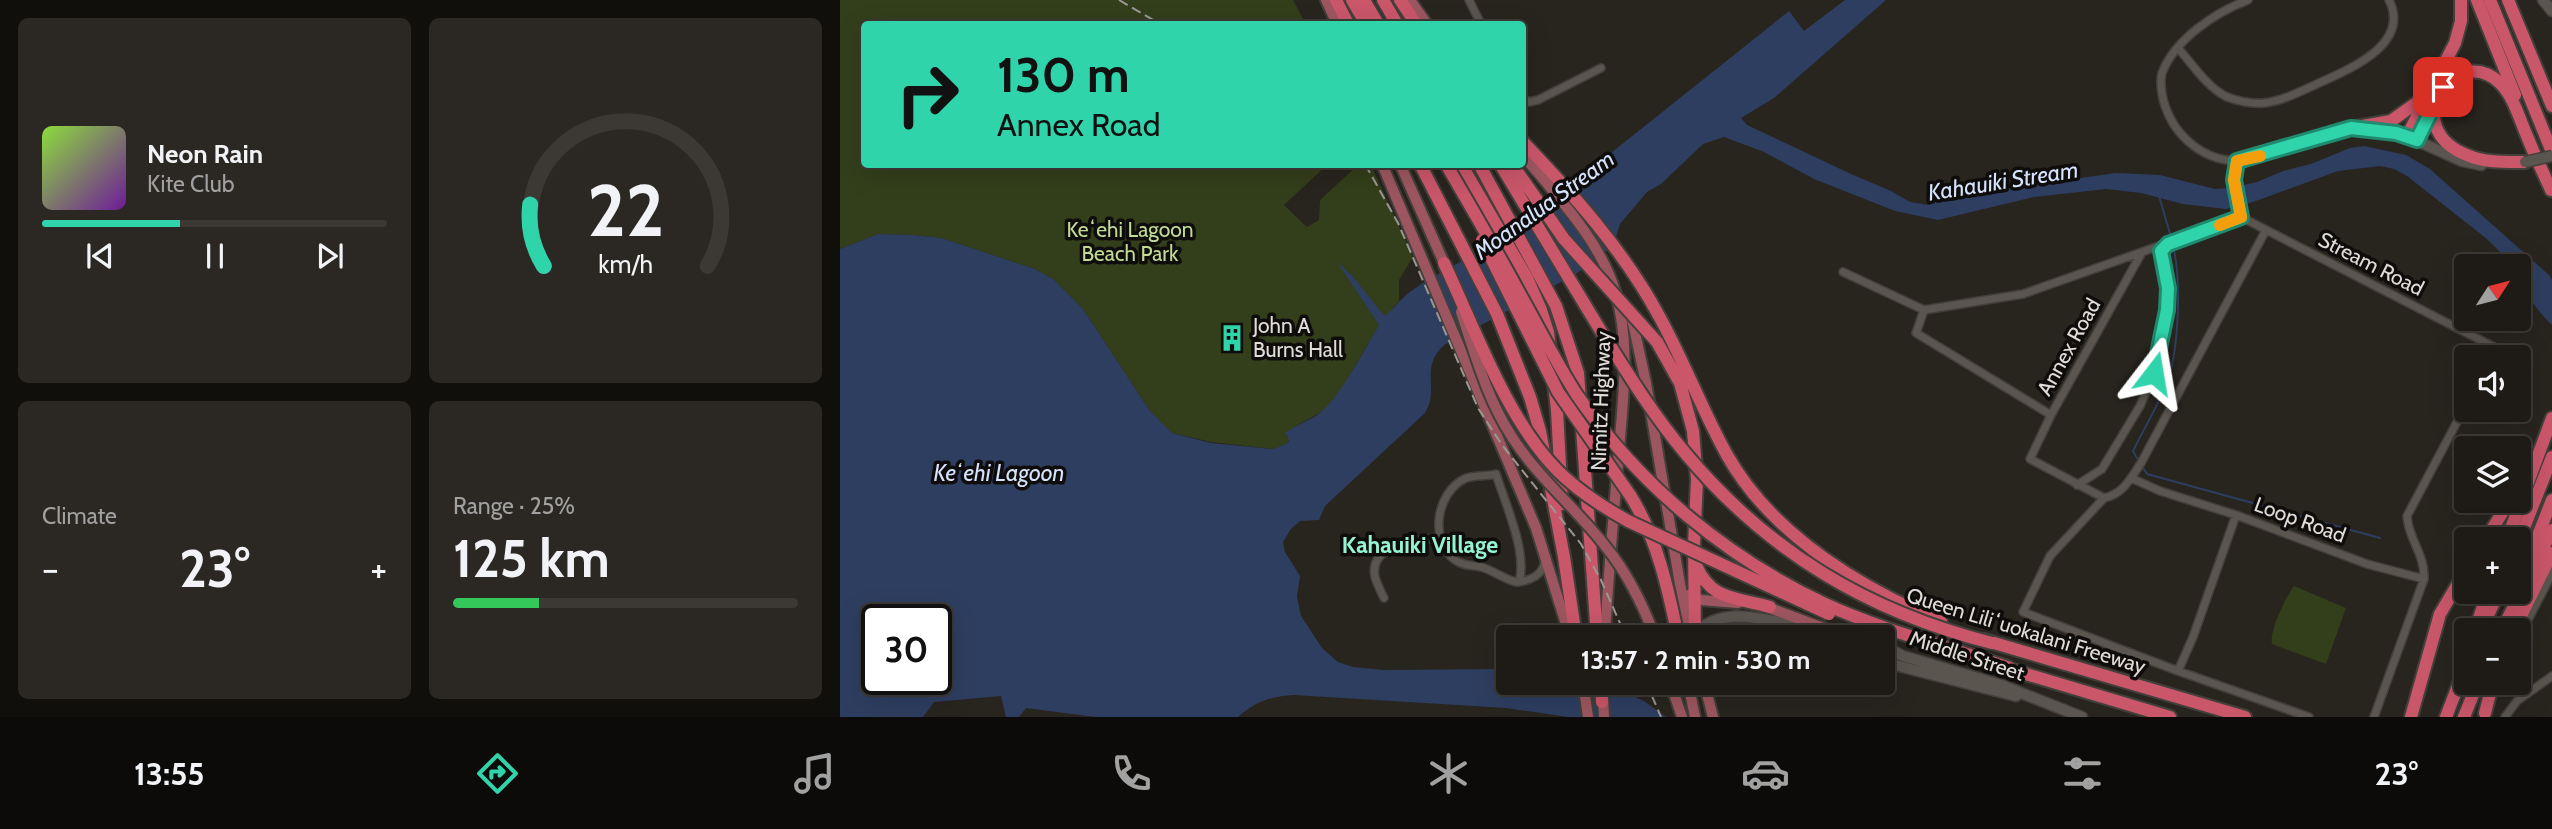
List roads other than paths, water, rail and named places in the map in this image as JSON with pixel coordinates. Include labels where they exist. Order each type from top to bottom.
[{"type":"highway","points":[[1336,0],[1346,21]]},
{"type":"highway","points":[[1352,0],[1364,21]]},
{"type":"highway","points":[[1364,0],[1376,21]]},
{"type":"highway","points":[[1383,0],[1395,21]]},
{"type":"highway","points":[[1400,0],[1414,21]]},
{"type":"highway","points":[[2412,138],[2455,43],[2461,21],[2460,0]]},
{"type":"highway","points":[[2477,0],[2551,192]]},
{"type":"highway","points":[[2490,0],[2552,154]]},
{"type":"highway","points":[[2508,0],[2552,106]]},
{"type":"highway","points":[[2351,128],[2391,121],[2461,74],[2484,74],[2498,81],[2511,97],[2551,192]]},
{"type":"highway","points":[[2432,95],[2433,120],[2446,144],[2469,157],[2495,162],[2525,162]]},
{"type":"highway","points":[[1526,145],[1600,228],[1649,298],[1727,456],[1770,511],[1805,544],[1846,572],[1892,599],[1992,643]]},
{"type":"highway","points":[[1422,168],[1497,314],[1520,367],[1540,431],[1574,625]]},
{"type":"highway","points":[[1448,168],[1558,392],[1640,511],[1683,625]]},
{"type":"highway","name":"Queen Liliʻuokalani Freeway","points":[[1448,168],[1576,393],[1641,473],[1687,516],[1739,555],[1791,587],[1828,605],[2010,668],[2170,717]]},
{"type":"highway","points":[[1463,168],[1527,278],[1548,332],[1561,458],[1564,557]]},
{"type":"highway","points":[[1481,168],[1556,306],[1573,352],[1578,373],[1596,625]]},
{"type":"highway","name":"Queen Liliʻuokalani Freeway","points":[[1502,168],[1646,402],[1687,456],[1735,506],[1801,560],[1858,594],[1927,625],[2245,717]]},
{"type":"highway","points":[[1515,168],[1564,239],[1657,342],[1680,383],[1693,431],[1697,480],[1694,598],[1689,625]]},
{"type":"highway","points":[[1444,263],[1520,421],[1558,471],[1592,499],[1628,521],[1841,619],[1941,652],[2010,668]]},
{"type":"highway","points":[[2512,527],[2552,418]]},
{"type":"highway","points":[[2531,464],[2546,437]]},
{"type":"highway","points":[[2524,527],[2552,457]]},
{"type":"highway","points":[[2531,553],[2552,500]]},
{"type":"highway","points":[[2507,618],[2552,530]]},
{"type":"highway","points":[[2520,618],[2552,554]]},
{"type":"highway","points":[[1695,563],[1706,583],[1716,593],[1770,607]]},
{"type":"highway","points":[[2411,717],[2440,614],[2454,590]]},
{"type":"highway","points":[[1602,695],[1602,702]]},
{"type":"highway","points":[[2446,717],[2454,695]]},
{"type":"highway","points":[[2464,717],[2473,695]]},
{"type":"highway","points":[[2485,715],[2492,695]]},
{"type":"main road","points":[[1325,0],[1334,21]]},
{"type":"main road","points":[[1410,0],[1425,21]]},
{"type":"main road","points":[[2543,0],[2552,11]]},
{"type":"main road","points":[[2412,138],[2462,161],[2480,165],[2525,162],[2552,154]]},
{"type":"main road","name":"Nimitz Highway","points":[[1526,159],[1579,224],[1615,288],[1629,325],[1606,625]]},
{"type":"main road","points":[[1384,168],[1536,528],[1566,625]]},
{"type":"main road","points":[[1402,168],[1444,263],[1499,414],[1526,456],[1614,557],[1640,600],[1650,625]]},
{"type":"main road","points":[[1629,325],[1686,625]]},
{"type":"main road","points":[[2527,618],[2552,570]]},
{"type":"main road","points":[[1680,584],[1684,591],[1694,598],[1770,607],[1816,625]]},
{"type":"main road","points":[[1705,625],[1744,616],[1799,625]]},
{"type":"main road","name":"Middle Street","points":[[1895,652],[2001,685],[2082,717]]},
{"type":"main road","name":"Middle Street","points":[[1895,665],[2040,701]]},
{"type":"main road","points":[[1585,695],[1588,717]]},
{"type":"main road","points":[[1674,695],[1682,717]]},
{"type":"main road","points":[[1691,695],[1695,717]]},
{"type":"main road","points":[[1707,695],[1712,716]]},
{"type":"main road","points":[[1712,716],[1713,695]]},
{"type":"main road","points":[[1602,702],[1604,717]]},
{"type":"street","points":[[1469,0],[1480,21]]},
{"type":"street","points":[[2248,0],[2205,24],[2178,48],[2166,64],[2161,77],[2164,104],[2181,135],[2197,148],[2225,161],[2237,161],[2351,128],[2412,138]]},
{"type":"street","points":[[2178,48],[2206,81],[2225,96],[2259,103],[2277,101],[2352,68],[2376,51],[2392,29],[2394,13],[2389,0]]},
{"type":"street","points":[[1526,100],[1538,100],[1601,68]]},
{"type":"street","points":[[2237,161],[2234,175],[2240,213],[2266,230],[2131,478],[2117,494],[2104,498],[2050,556],[2023,611],[2178,671],[2309,717]]},
{"type":"street","name":"Annex Road","points":[[1924,310],[2023,294],[2141,254],[2240,213]]},
{"type":"street","name":"Stream Road","points":[[2266,230],[2490,345]]},
{"type":"street","points":[[2077,485],[2102,468],[2128,426],[2156,367],[2167,310],[2168,288],[2161,254],[2172,242]]},
{"type":"street","name":"Annex Road","points":[[2077,485],[2030,459],[2141,254]]},
{"type":"street","points":[[1843,272],[1924,310],[1916,333],[2052,415]]},
{"type":"street","points":[[2374,717],[2424,579],[2425,564],[2407,525],[2407,516],[2457,422]]},
{"type":"street","points":[[1519,582],[1522,570],[1520,555],[1496,474],[1465,478],[1452,489],[1441,510],[1440,537],[1448,552],[1458,562],[1483,567],[1509,580],[1519,582],[1542,578],[1555,589]]},
{"type":"street","points":[[2131,478],[2160,491],[2236,515]]},
{"type":"street","points":[[2077,485],[2104,498]]},
{"type":"street","name":"Loop Road","points":[[2178,671],[2193,637],[2236,515],[2367,564],[2424,579]]},
{"type":"street","points":[[1384,598],[1375,576],[1375,568],[1386,552],[1398,545],[1440,537]]},
{"type":"street","points":[[1534,578],[1544,566],[1545,557]]},
{"type":"street","points":[[2505,717],[2517,701],[2552,676]]},
{"type":"water","name":"Keʻehi Lagoon","points":[[1845,0],[1886,0],[1774,98],[1741,118],[1747,125],[1910,202],[1929,205],[1946,197],[2116,173],[2160,175],[2215,189],[2230,188],[2257,182],[2350,148],[2364,146],[2406,155],[2430,169],[2525,254],[2502,254],[2407,176],[2380,166],[2338,171],[2226,209],[2183,204],[2141,193],[2106,189],[2034,197],[1938,220],[1895,211],[1814,179],[1764,152],[1724,137],[1703,144],[1661,184],[1647,192],[1620,224],[1613,246],[1576,274],[1444,345],[1433,362],[1431,395],[1425,413],[1325,506],[1319,520],[1300,521],[1283,542],[1285,552],[1300,576],[1297,597],[1301,616],[1322,648],[1338,662],[1353,667],[1383,670],[1496,669],[1496,695],[1630,695],[1666,717],[1568,717],[1506,708],[1294,695],[1264,701],[1238,717],[1096,717],[1026,708],[1019,717],[1006,717],[1001,696],[934,702],[923,717],[840,717],[840,249],[878,234],[914,235],[941,238],[1035,269],[1053,279],[1083,309],[1150,411],[1172,433],[1211,443],[1273,449],[1288,443],[1285,433],[1318,414],[1330,403],[1379,325],[1337,262],[1351,274],[1385,316],[1407,294],[1424,282],[1523,227],[1572,184],[1789,11],[1804,31]]},
{"type":"water","name":"Keʻehi Lagoon","points":[[2531,259],[2552,280],[2552,325],[2531,299]]},
{"type":"waterway","points":[[2159,196],[2171,237]]},
{"type":"waterway","points":[[2137,458],[2133,451],[2167,383],[2174,352],[2178,293],[2172,243]]},
{"type":"waterway","points":[[2143,468],[2147,474],[2380,538]]},
{"type":"railway","points":[[1119,0],[1155,21]]},
{"type":"railway","points":[[1367,168],[1398,223],[1478,408],[1502,445],[1581,544],[1601,580],[1621,625]]},
{"type":"railway","points":[[1652,695],[1661,717]]},
{"type":"place","name":"John A Burns Hall","points":[[1232,338]]},
{"type":"district","name":"Kahauiki Village","points":[[1420,545]]},
{"type":"water label","name":"Kahauiki Stream","points":[[2003,181]]},
{"type":"water label","name":"Moanalua Stream","points":[[1544,205]]},
{"type":"park label","name":"Keʻehi Lagoon Beach Park","points":[[1130,242]]}]
